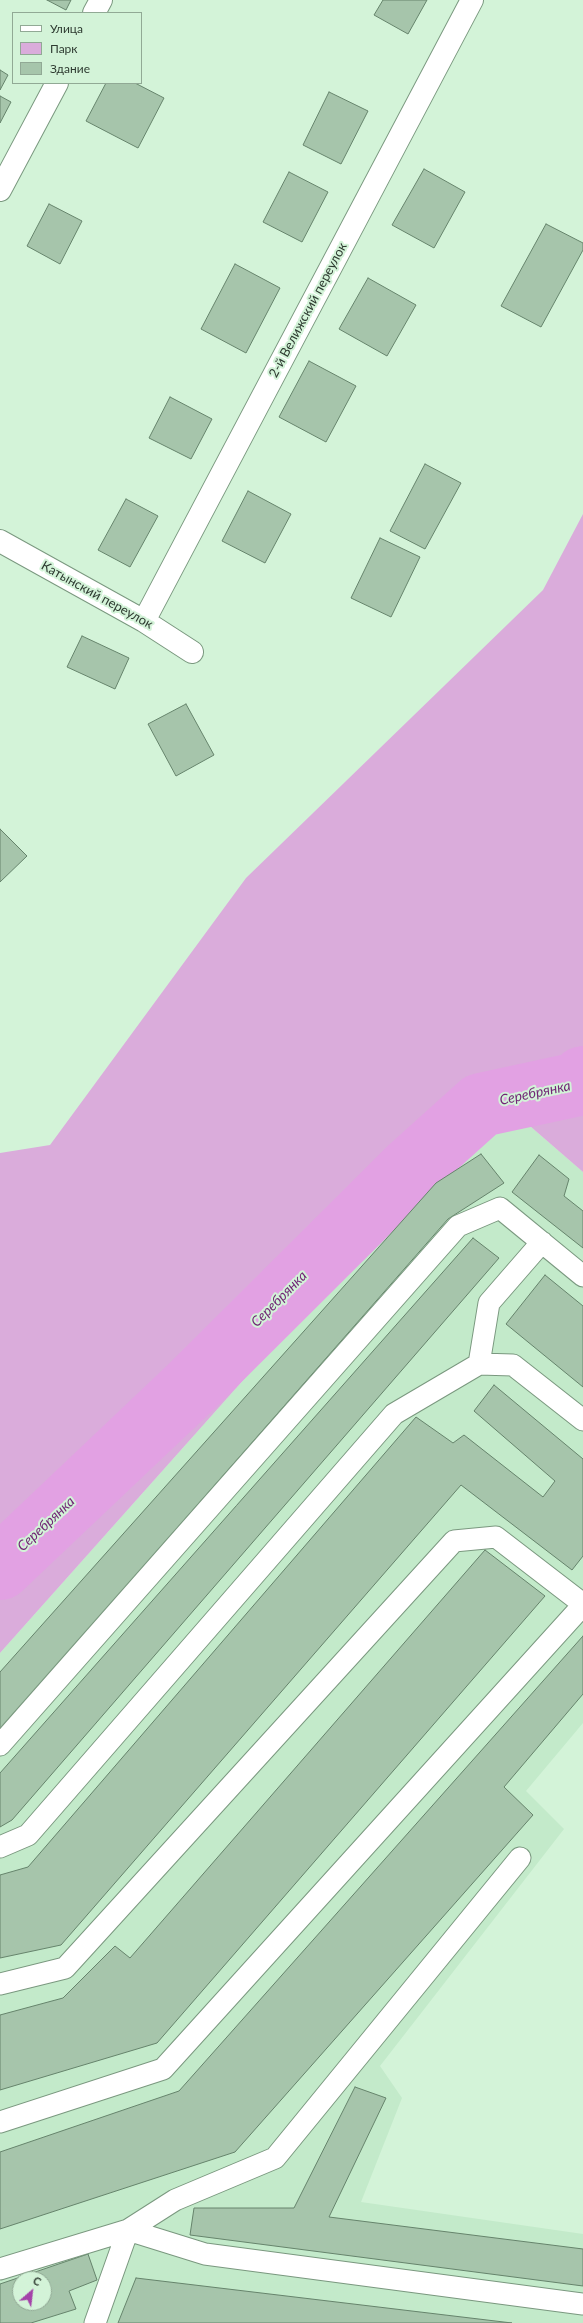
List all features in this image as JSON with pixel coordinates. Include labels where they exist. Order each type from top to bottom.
[{"type":"street","points":[[95,12],[101,0]]},
{"type":"street","name":"2-й Велижский переулок","points":[[144,621],[472,0]]},
{"type":"street","points":[[0,190],[56,84]]},
{"type":"street","name":"Катынский переулок","points":[[0,541],[144,621],[192,652]]},
{"type":"lane","points":[[0,1745],[458,1226],[500,1208],[583,1276]]},
{"type":"lane","points":[[479,1364],[490,1303],[542,1242]]},
{"type":"lane","points":[[0,1847],[28,1835],[394,1414],[479,1364],[514,1365],[583,1420]]},
{"type":"lane","points":[[0,1984],[65,1968],[454,1541],[496,1536],[583,1605],[163,2069],[0,2122]]},
{"type":"lane","points":[[0,2269],[128,2230],[175,2200],[275,2158],[520,1858]]},
{"type":"lane","points":[[128,2230],[205,2254],[583,2304]]},
{"type":"lane","points":[[95,2323],[128,2230]]},
{"type":"shaded area","points":[[523,1120],[583,1172],[583,1723],[526,1791],[564,1829],[380,2066],[402,2098],[361,2202],[583,2234],[583,2323],[0,2323],[0,1653],[444,1155]]},
{"type":"green space","points":[[583,514],[583,1172],[523,1120],[444,1155],[0,1653],[0,1153],[50,1145],[246,878],[543,590]]},
{"type":"building","points":[[47,0],[71,0],[66,10]]},
{"type":"building","points":[[383,0],[427,0],[408,34],[374,15]]},
{"type":"building","points":[[0,70],[8,75],[0,90]]},
{"type":"building","points":[[105,84],[137,84],[164,98],[138,148],[86,121]]},
{"type":"building","points":[[329,92],[368,111],[341,164],[303,145]]},
{"type":"building","points":[[0,96],[11,102],[0,123]]},
{"type":"building","points":[[424,169],[465,192],[434,248],[392,225]]},
{"type":"building","points":[[289,172],[328,192],[302,242],[263,222]]},
{"type":"building","points":[[49,204],[82,221],[60,264],[27,246]]},
{"type":"building","points":[[546,224],[583,243],[583,250],[541,327],[501,306]]},
{"type":"building","points":[[235,264],[280,288],[246,353],[201,329]]},
{"type":"building","points":[[368,278],[416,305],[387,356],[339,329]]},
{"type":"building","points":[[309,361],[356,386],[326,442],[279,417]]},
{"type":"building","points":[[170,397],[212,419],[191,459],[149,438]]},
{"type":"building","points":[[425,464],[461,483],[425,549],[390,531]]},
{"type":"building","points":[[248,491],[291,514],[265,563],[222,541]]},
{"type":"building","points":[[126,499],[158,516],[130,567],[98,550]]},
{"type":"building","points":[[380,538],[420,557],[391,617],[351,598]]},
{"type":"building","points":[[82,636],[129,658],[115,689],[67,667]]},
{"type":"building","points":[[186,704],[214,755],[176,776],[148,724]]},
{"type":"building","points":[[0,829],[27,856],[0,882]]},
{"type":"building","points":[[481,1154],[504,1183],[448,1219],[0,1730],[0,1672],[436,1183]]},
{"type":"building","points":[[539,1155],[569,1179],[564,1196],[583,1211],[583,1248],[512,1192]]},
{"type":"building","points":[[473,1238],[499,1258],[12,1820],[0,1827],[0,1773]]},
{"type":"building","points":[[545,1275],[583,1306],[583,1387],[506,1324]]},
{"type":"building","points":[[494,1385],[583,1459],[583,1556],[572,1570],[461,1485],[61,1945],[0,1958],[0,1875],[28,1867],[416,1417],[453,1443],[464,1435],[543,1497],[555,1481],[474,1411]]},
{"type":"building","points":[[485,1550],[545,1596],[157,2043],[0,2090],[0,2015],[63,1998],[115,1946],[130,1958]]},
{"type":"building","points":[[583,1636],[583,1694],[504,1787],[533,1815],[235,2152],[0,2229],[0,2152],[179,2091]]},
{"type":"building","points":[[355,2087],[386,2098],[329,2217],[583,2249],[583,2286],[190,2235],[194,2208],[294,2208]]},
{"type":"building","points":[[88,2254],[97,2280],[69,2291],[76,2309],[31,2323],[0,2323],[0,2284],[12,2280],[12,2311],[52,2311],[52,2271],[38,2271]]},
{"type":"building","points":[[136,2278],[512,2323],[118,2323]]},
{"type":"waterway","name":"Серебрянка","points":[[0,1568],[192,1386],[411,1168],[481,1105],[578,1084],[583,1078]]}]
